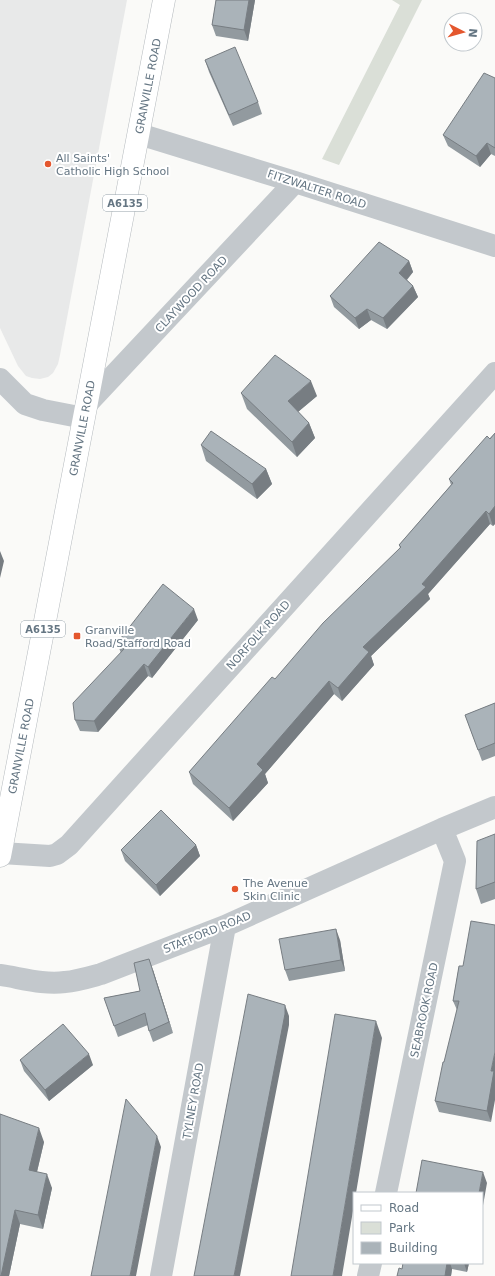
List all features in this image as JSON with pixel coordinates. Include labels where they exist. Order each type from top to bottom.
[{"type":"main road","name":"GRANVILLE ROAD","points":[[0,854],[164,0]]},
{"type":"street","name":"FITZWALTER ROAD","points":[[139,134],[495,246]]},
{"type":"street","name":"CLAYWOOD ROAD","points":[[85,412],[295,182]]},
{"type":"street","name":"NORFOLK ROAD","points":[[0,854],[50,856],[57,854],[69,845],[495,373]]},
{"type":"street","points":[[0,379],[25,404],[43,410],[85,412]]},
{"type":"street","name":"STAFFORD ROAD","points":[[0,975],[64,983],[102,974],[224,926],[495,807]]},
{"type":"street","name":"SEABROOK ROAD","points":[[386,1192],[455,861],[442,829]]},
{"type":"street","name":"TYLNEY ROAD","points":[[162,1276],[224,926]]},
{"type":"street","points":[[368,1276],[371,1264]]},
{"type":"shaded area","name":"All Saints' Catholic High School","points":[[0,0],[127,0],[58,364],[53,373],[48,377],[40,379],[26,376],[18,366],[0,328]]},
{"type":"green space","points":[[392,0],[422,0],[339,165],[322,159],[400,5]]},
{"type":"building","points":[[216,0],[249,0],[244,30],[212,25]]},
{"type":"building","points":[[235,47],[258,102],[229,115],[205,60]]},
{"type":"building","points":[[484,73],[495,78],[495,148],[487,143],[476,156],[443,135]]},
{"type":"building","points":[[379,242],[409,261],[399,273],[413,286],[383,318],[367,309],[355,318],[330,296]]},
{"type":"building","points":[[275,355],[311,381],[288,401],[309,423],[292,442],[241,393]]},
{"type":"building","points":[[211,431],[266,469],[252,484],[201,445]]},
{"type":"building","points":[[495,433],[495,506],[489,514],[486,511],[422,584],[426,587],[363,647],[369,652],[338,688],[329,681],[257,764],[263,770],[229,808],[189,772],[272,677],[275,679],[323,623],[401,547],[399,545],[453,483],[449,479],[487,436],[490,439]]},
{"type":"building","points":[[163,584],[194,609],[148,667],[144,664],[94,721],[75,720],[73,703],[124,649],[117,643]]},
{"type":"building","points":[[495,703],[495,743],[478,750],[465,715]]},
{"type":"building","points":[[161,810],[196,845],[156,885],[121,850]]},
{"type":"building","points":[[495,834],[495,882],[476,889],[477,841]]},
{"type":"building","points":[[471,921],[495,925],[495,1052],[491,1071],[494,1071],[487,1111],[435,1101],[443,1062],[459,1001],[453,1001],[459,966],[463,966]]},
{"type":"building","points":[[336,929],[341,960],[285,970],[279,939]]},
{"type":"building","points":[[149,959],[169,1022],[149,1031],[145,1013],[114,1026],[104,998],[140,991],[134,963]]},
{"type":"building","points":[[248,994],[285,1005],[285,1014],[234,1276],[194,1276]]},
{"type":"building","points":[[335,1014],[376,1021],[333,1276],[291,1276]]},
{"type":"building","points":[[63,1024],[89,1054],[45,1090],[20,1060]]},
{"type":"building","points":[[126,1099],[157,1136],[130,1276],[91,1276]]},
{"type":"building","points":[[0,1114],[39,1128],[29,1170],[47,1174],[38,1215],[15,1210],[1,1276],[0,1276]]},
{"type":"building","points":[[422,1160],[483,1172],[479,1192],[416,1192]]},
{"type":"building","points":[[403,1264],[447,1264],[445,1276],[397,1276],[399,1268],[402,1269]]},
{"type":"place","name":"All Saints' Catholic High School","points":[[48,164]]},
{"type":"place","name":"Granville Road/Stafford Road","points":[[77,636]]},
{"type":"place","name":"The Avenue Skin Clinic","points":[[235,889]]}]
